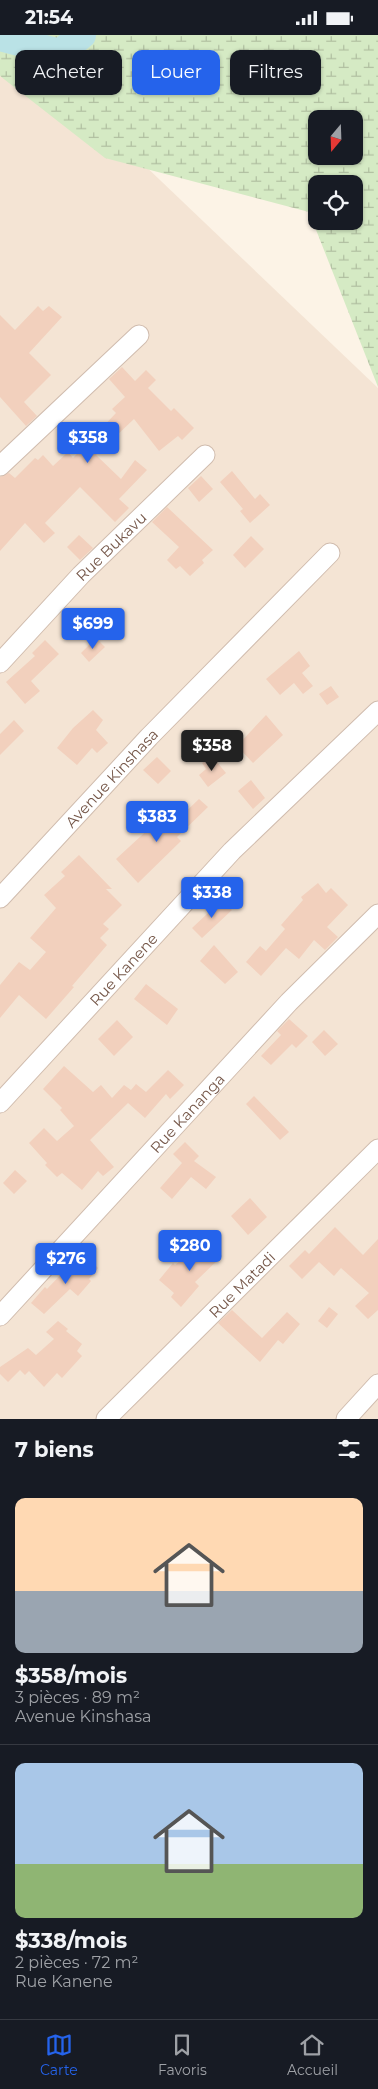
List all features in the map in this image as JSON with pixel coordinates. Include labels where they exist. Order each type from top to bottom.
[{"type":"street","points":[[0,466],[139,335]]},
{"type":"street","name":"Rue Bukavu","points":[[0,663],[81,575],[205,455]]},
{"type":"street","name":"Avenue Kinshasa","points":[[0,898],[149,737],[330,553]]},
{"type":"street","name":"Rue Kanene","points":[[0,1103],[232,851],[378,711]]},
{"type":"street","name":"Rue Kananga","points":[[0,1316],[289,1001],[378,914]]},
{"type":"street","name":"Rue Matadi","points":[[106,1419],[378,1149]]},
{"type":"street","points":[[346,1419],[378,1384]]},
{"type":"shaded area","points":[[0,35],[8,35],[24,50],[15,50],[15,95],[71,95],[378,388],[378,1419],[0,1419]]},
{"type":"green space","points":[[0,35],[378,35],[378,387],[316,230],[363,230],[363,175],[308,175],[308,212],[105,158],[24,95],[122,95],[122,50],[15,50],[15,88],[0,76]]},
{"type":"building","points":[[38,306],[43,311],[49,306],[62,317],[29,353],[51,375],[24,402],[37,416],[26,426],[0,397],[0,315],[15,330]]},
{"type":"building","points":[[122,367],[135,381],[146,370],[156,380],[148,388],[171,411],[174,408],[194,428],[182,440],[178,436],[159,451],[134,419],[96,455],[121,479],[135,460],[147,470],[119,499],[129,508],[115,522],[80,487],[45,523],[55,533],[44,543],[25,523],[0,551],[0,477],[9,473],[15,478],[35,458],[38,460],[43,455],[53,466],[68,452],[73,458],[116,413],[112,409],[125,397],[109,379]]},
{"type":"building","points":[[232,471],[255,499],[260,494],[270,505],[250,523],[240,511],[243,509],[220,482]]},
{"type":"building","points":[[201,476],[213,489],[199,502],[188,488]]},
{"type":"building","points":[[167,507],[213,550],[202,560],[204,563],[190,576],[180,566],[176,569],[167,560],[179,547],[152,522]]},
{"type":"building","points":[[79,535],[93,548],[80,560],[67,547]]},
{"type":"building","points":[[251,536],[264,549],[245,568],[233,555]]},
{"type":"building","points":[[96,638],[105,647],[89,662],[81,653]]},
{"type":"building","points":[[45,640],[59,654],[31,681],[40,691],[25,704],[6,682],[35,656],[32,653]]},
{"type":"building","points":[[299,651],[310,666],[302,673],[313,686],[303,694],[294,683],[280,695],[266,679]]},
{"type":"building","points":[[331,686],[339,697],[327,705],[319,694]]},
{"type":"building","points":[[93,710],[103,720],[96,730],[108,743],[97,753],[92,748],[77,765],[57,748],[73,728]]},
{"type":"building","points":[[266,715],[283,735],[253,763],[237,746]]},
{"type":"building","points":[[14,720],[24,731],[0,755],[0,734]]},
{"type":"building","points":[[212,756],[226,773],[208,787],[199,775],[206,769],[202,763]]},
{"type":"building","points":[[157,757],[171,771],[158,784],[143,770]]},
{"type":"building","points":[[251,780],[265,798],[253,809],[238,791]]},
{"type":"building","points":[[199,799],[208,807],[177,837],[181,841],[138,883],[116,859],[166,813],[175,822]]},
{"type":"building","points":[[79,855],[112,889],[106,889],[122,905],[103,924],[109,929],[100,938],[107,945],[46,1019],[19,995],[0,1018],[0,985],[19,962],[30,970],[46,952],[30,938],[56,908],[44,895],[65,876],[61,872]]},
{"type":"building","points":[[318,883],[326,893],[331,888],[348,905],[327,927],[338,937],[325,950],[314,940],[299,959],[286,948],[261,976],[246,962],[260,946],[266,951],[285,929],[281,925],[303,900],[301,897]]},
{"type":"building","points":[[222,900],[232,910],[202,938],[192,928]]},
{"type":"building","points":[[214,945],[238,972],[225,984],[200,961]]},
{"type":"building","points":[[146,984],[178,1009],[167,1025],[134,999]]},
{"type":"building","points":[[289,1019],[308,1036],[296,1048],[292,1044],[271,1065],[261,1056],[281,1035],[277,1031]]},
{"type":"building","points":[[117,1020],[133,1037],[114,1056],[98,1039]]},
{"type":"building","points":[[324,1030],[338,1044],[325,1056],[312,1042]]},
{"type":"building","points":[[64,1066],[93,1092],[101,1085],[112,1098],[124,1085],[131,1090],[136,1084],[146,1092],[168,1070],[184,1085],[170,1099],[166,1094],[145,1118],[128,1103],[90,1140],[114,1167],[103,1176],[98,1171],[82,1190],[62,1173],[57,1177],[45,1165],[47,1163],[29,1143],[44,1128],[57,1141],[74,1126],[60,1110],[62,1108],[43,1089]]},
{"type":"building","points":[[254,1096],[289,1132],[280,1140],[246,1104]]},
{"type":"building","points":[[185,1142],[199,1156],[194,1161],[216,1177],[206,1189],[191,1177],[172,1199],[160,1188],[182,1163],[173,1154]]},
{"type":"building","points":[[15,1170],[27,1181],[14,1194],[3,1183]]},
{"type":"building","points":[[250,1198],[267,1217],[248,1235],[231,1216]]},
{"type":"building","points":[[335,1227],[363,1255],[378,1239],[378,1310],[368,1319],[355,1306],[369,1293],[341,1268],[334,1276],[319,1262],[302,1279],[289,1266],[305,1250],[309,1254]]},
{"type":"building","points":[[206,1239],[222,1256],[195,1282],[199,1286],[181,1307],[171,1297],[174,1293],[159,1280],[173,1263],[175,1265],[180,1261],[182,1262]]},
{"type":"building","points":[[87,1257],[98,1268],[89,1279],[91,1281],[78,1296],[70,1289],[44,1314],[31,1303],[45,1287],[47,1289],[71,1264],[77,1269]]},
{"type":"building","points":[[329,1307],[338,1314],[327,1328],[318,1321]]},
{"type":"building","points":[[232,1310],[262,1338],[287,1312],[300,1324],[283,1344],[278,1340],[260,1362],[218,1323]]},
{"type":"building","points":[[58,1321],[68,1329],[66,1331],[82,1344],[77,1351],[82,1356],[62,1378],[57,1373],[44,1387],[29,1371],[25,1375],[20,1370],[8,1382],[0,1374],[0,1367],[28,1348],[36,1355],[54,1339],[46,1332]]},
{"type":"waterway","points":[[0,37],[60,53],[82,35]]}]
